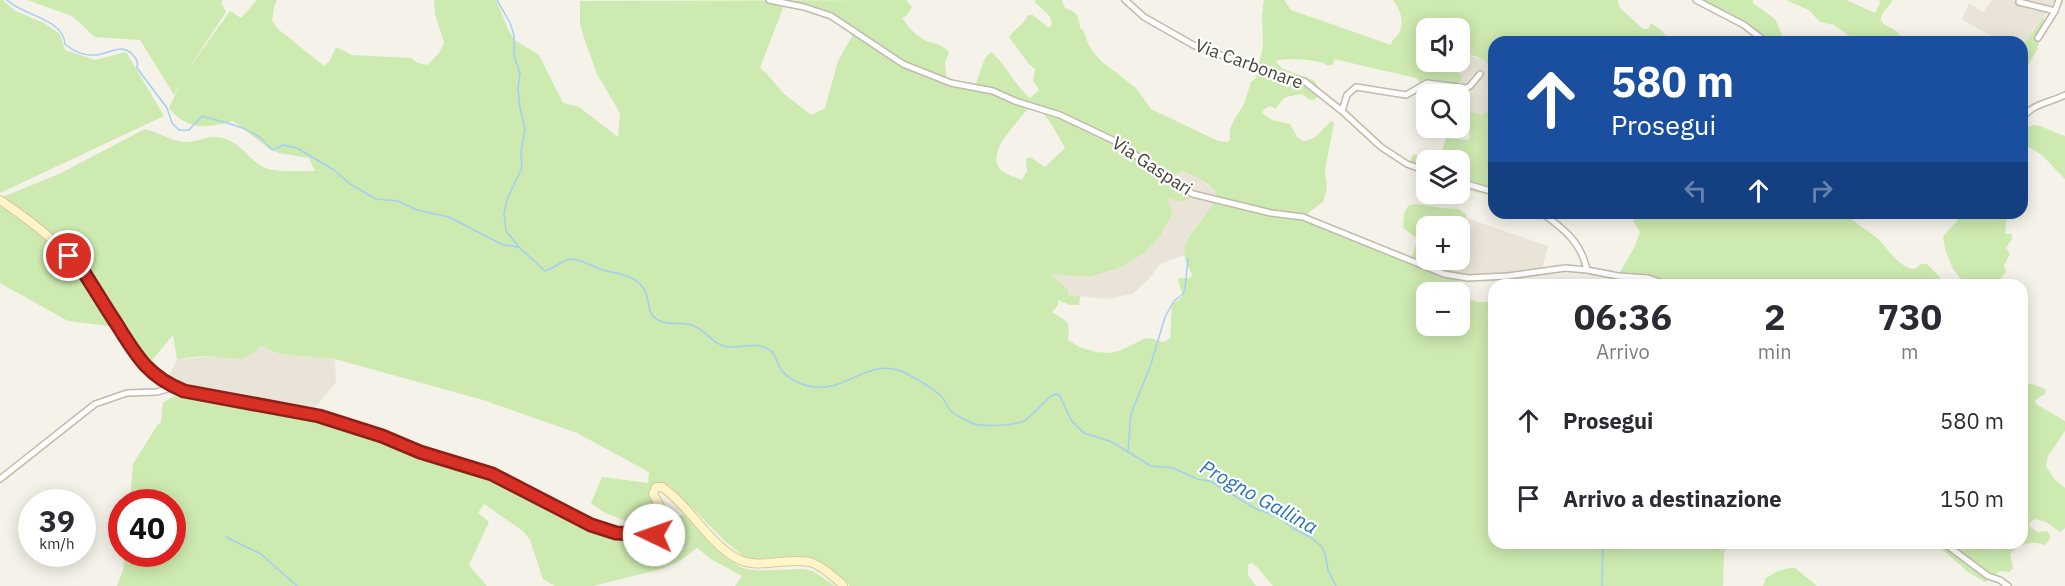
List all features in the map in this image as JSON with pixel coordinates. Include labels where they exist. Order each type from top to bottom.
[{"type":"street","name":"Via Gaspari","points":[[769,0],[804,7],[831,16],[903,64],[951,83],[993,91],[1015,101],[1060,115],[1121,144],[1160,174],[1193,194],[1271,213],[1303,217],[1443,274],[1468,278],[1508,276],[1564,268],[1651,279]]},
{"type":"street","name":"Via Carbonare","points":[[1125,0],[1144,17],[1195,46],[1283,77],[1304,81],[1342,111],[1381,147],[1416,167]]},
{"type":"street","points":[[1696,0],[1743,25],[1758,36]]},
{"type":"street","points":[[2038,38],[2055,11],[2059,0]]},
{"type":"street","points":[[2019,2],[2055,11]]},
{"type":"street","points":[[1342,111],[1347,95],[1356,87],[1406,95],[1427,82],[1466,88],[1480,74]]},
{"type":"street","points":[[2028,111],[2065,95]]},
{"type":"street","points":[[1470,185],[1488,190]]},
{"type":"street","points":[[0,200],[45,233],[81,268],[138,358],[149,371],[174,387],[184,391],[319,416],[382,436],[420,452],[492,474],[591,525],[616,533],[654,535],[664,531],[667,519],[653,495],[656,487],[662,487],[736,558],[759,563],[812,562],[843,586]]},
{"type":"street","points":[[1550,219],[1568,232],[1584,255],[1587,270]]},
{"type":"street","points":[[0,479],[95,404],[127,393],[157,392],[174,387]]},
{"type":"street","points":[[1952,549],[1988,576],[2008,586]]},
{"type":"shaded area","points":[[1992,0],[2055,0],[2028,38],[2028,36],[1992,36],[1962,20],[1969,3],[1983,12]]},
{"type":"shaded area","points":[[1470,56],[1488,62],[1488,112],[1482,115],[1470,111],[1470,84],[1451,84],[1449,72],[1470,72]]},
{"type":"shaded area","points":[[1181,171],[1197,176],[1216,192],[1213,206],[1189,236],[1184,255],[1160,264],[1148,280],[1132,294],[1106,299],[1069,295],[1068,289],[1049,273],[1089,277],[1181,186],[1173,176]]},
{"type":"shaded area","points":[[1470,219],[1548,246],[1542,269],[1533,272],[1456,277],[1452,270],[1470,270]]},
{"type":"shaded area","points":[[261,346],[280,354],[335,359],[336,382],[313,410],[177,385],[167,380],[177,359],[222,356]]},
{"type":"green space","points":[[0,0],[15,11],[44,23],[60,34],[65,50],[95,60],[126,52],[164,116],[0,193]]},
{"type":"green space","points":[[27,0],[223,0],[221,2],[226,12],[187,71],[230,11],[241,18],[257,0],[277,0],[272,21],[278,29],[324,66],[329,62],[336,47],[352,55],[411,58],[418,63],[428,65],[439,53],[444,43],[435,14],[434,0],[496,0],[510,33],[516,41],[539,55],[563,103],[579,107],[618,137],[620,113],[597,74],[584,38],[580,24],[580,1],[906,0],[912,7],[902,18],[909,27],[920,37],[940,45],[949,52],[945,63],[947,82],[975,86],[985,58],[991,52],[1030,98],[1039,90],[1033,80],[1035,69],[1009,37],[1028,15],[1033,15],[1047,27],[1051,27],[1050,17],[1035,3],[1035,0],[1062,0],[1065,8],[1077,15],[1080,28],[1089,46],[1100,60],[1136,88],[1151,109],[1218,141],[1228,142],[1230,129],[1244,104],[1251,82],[1256,78],[1263,46],[1264,0],[1284,0],[1291,10],[1391,45],[1402,24],[1400,11],[1393,0],[1618,0],[1619,7],[1643,29],[1648,29],[1651,23],[1666,36],[1488,36],[1488,64],[1470,55],[1470,18],[1416,18],[1416,72],[1456,72],[1462,76],[1460,82],[1422,84],[1416,78],[1334,59],[1333,65],[1309,60],[1275,61],[1283,69],[1313,80],[1319,94],[1315,99],[1310,100],[1302,94],[1289,96],[1281,101],[1276,109],[1270,106],[1262,113],[1272,120],[1290,124],[1297,137],[1303,141],[1316,136],[1332,121],[1334,123],[1325,170],[1327,188],[1323,202],[1309,212],[1307,220],[1410,262],[1416,245],[1416,270],[1453,270],[1460,282],[1416,282],[1416,336],[1470,336],[1470,299],[1488,302],[1488,549],[1726,549],[1723,586],[1273,586],[1252,563],[1248,564],[1248,575],[1256,586],[850,586],[839,575],[817,561],[806,558],[754,559],[743,556],[669,485],[659,484],[651,498],[664,521],[661,529],[642,530],[597,508],[591,503],[602,477],[648,483],[649,472],[577,433],[483,400],[335,359],[280,354],[261,346],[244,359],[201,356],[177,359],[173,335],[152,360],[142,363],[118,329],[68,321],[0,283],[0,198],[59,174],[145,129],[185,142],[220,137],[232,142],[262,167],[284,171],[315,171],[309,158],[279,153],[270,149],[233,121],[198,126],[175,115],[169,108],[181,83],[174,95],[140,40],[95,37],[72,16]],"holes":[[[785,3],[842,19],[855,31],[838,61],[825,108],[811,115],[783,93],[760,68]],[[1035,103],[1052,125],[1065,148],[1045,167],[1030,157],[1026,159],[1027,171],[1022,180],[1000,169],[997,164],[999,147],[1021,117]],[[1181,171],[1191,174],[1216,192],[1210,208],[1187,240],[1185,258],[1192,275],[1190,278],[1179,278],[1183,295],[1173,303],[1170,338],[1163,342],[1150,338],[1144,339],[1119,351],[1109,353],[1079,347],[1068,340],[1067,323],[1052,312],[1058,305],[1058,300],[1070,305],[1079,305],[1080,296],[1069,295],[1068,289],[1050,274],[1089,277],[1118,268],[1143,254],[1160,236],[1172,214],[1168,198],[1176,201],[1189,200],[1191,194],[1173,176]]]},
{"type":"green space","points":[[1701,0],[1753,0],[1753,3],[1775,19],[1783,36],[1756,36]]},
{"type":"green space","points":[[1786,0],[1846,0],[1875,13],[1880,3],[1879,0],[1892,0],[1881,20],[1900,36],[1850,36],[1834,25],[1820,22],[1809,10]]},
{"type":"green space","points":[[2045,15],[2037,50],[2028,65],[2028,39]]},
{"type":"green space","points":[[1470,111],[1482,115],[1488,111],[1488,195],[1470,190],[1470,150],[1442,150],[1446,138],[1468,140]]},
{"type":"green space","points":[[2034,125],[2065,136],[2065,179],[2042,155],[2028,147],[2028,127]]},
{"type":"green space","points":[[1413,155],[1416,155],[1416,167],[1409,163]]},
{"type":"green space","points":[[1409,205],[1459,209],[1466,216],[1416,216],[1416,238],[1403,228],[1404,213]]},
{"type":"green space","points":[[1635,219],[1851,219],[1878,239],[1905,266],[1915,269],[1921,264],[1927,264],[1940,279],[1636,279],[1625,277],[1620,272],[1640,232],[1633,221]]},
{"type":"green space","points":[[1959,219],[2006,219],[2005,234],[2012,234],[2012,239],[2006,248],[2010,254],[2004,265],[2006,272],[2001,279],[1961,279],[1953,269],[1945,249],[1943,236]]},
{"type":"green space","points":[[2028,383],[2046,389],[2045,394],[2035,400],[2036,404],[2065,421],[2065,431],[2048,456],[2046,466],[2055,480],[2065,488],[2065,528],[2060,532],[2046,522],[2035,519],[2030,522],[2029,526],[2038,532],[2047,531],[2050,539],[2045,545],[2028,544]]},
{"type":"green space","points":[[174,396],[297,417],[326,425],[475,475],[588,530],[621,540],[665,539],[674,531],[676,526],[674,518],[683,514],[714,548],[733,563],[752,570],[804,569],[813,571],[835,586],[735,586],[742,576],[711,559],[697,548],[680,561],[661,569],[593,586],[555,586],[543,579],[530,540],[524,532],[484,504],[478,513],[489,522],[469,565],[487,586],[117,586],[123,567],[186,567],[186,489],[131,489],[133,464],[158,424],[161,423],[163,403]]},
{"type":"green space","points":[[1942,549],[2015,549],[2010,554],[2013,568],[2010,572],[2000,571],[1985,582],[1968,572]]},
{"type":"green space","points":[[1795,568],[1817,586],[1763,586],[1766,578],[1778,571]]},
{"type":"waterway","name":"Progno Gallina","points":[[7,0],[57,28],[63,35],[65,44],[79,53],[96,55],[120,49],[129,51],[137,62],[137,68],[167,108],[172,123],[179,130],[189,130],[202,116],[234,125],[257,135],[273,150],[283,145],[297,148],[376,199],[398,201],[417,210],[449,217],[503,245],[519,247],[545,271],[574,259],[629,277],[644,289],[651,313],[657,320],[694,326],[723,346],[758,346],[768,349],[783,372],[800,383],[826,387],[876,369],[898,370],[938,393],[955,414],[979,425],[1024,421],[1056,394],[1060,396],[1071,420],[1084,433],[1112,442],[1151,466],[1173,468],[1197,479],[1210,481],[1256,509],[1278,517],[1310,537],[1321,546],[1325,553],[1328,570],[1336,586]]},
{"type":"waterway","points":[[497,0],[514,35],[514,55],[520,73],[518,88],[520,108],[525,129],[521,152],[522,168],[507,199],[504,214],[506,231],[519,247]]},
{"type":"waterway","points":[[1128,451],[1131,414],[1150,367],[1165,317],[1174,301],[1183,294],[1185,289],[1188,259]]},
{"type":"waterway","points":[[226,537],[261,554],[297,586]]},
{"type":"waterway","points":[[1602,586],[1603,549]]},
{"type":"route","points":[[69,256],[81,268],[138,358],[149,371],[174,387],[184,391],[319,416],[382,436],[420,452],[492,474],[591,525],[616,533],[654,535]]}]
